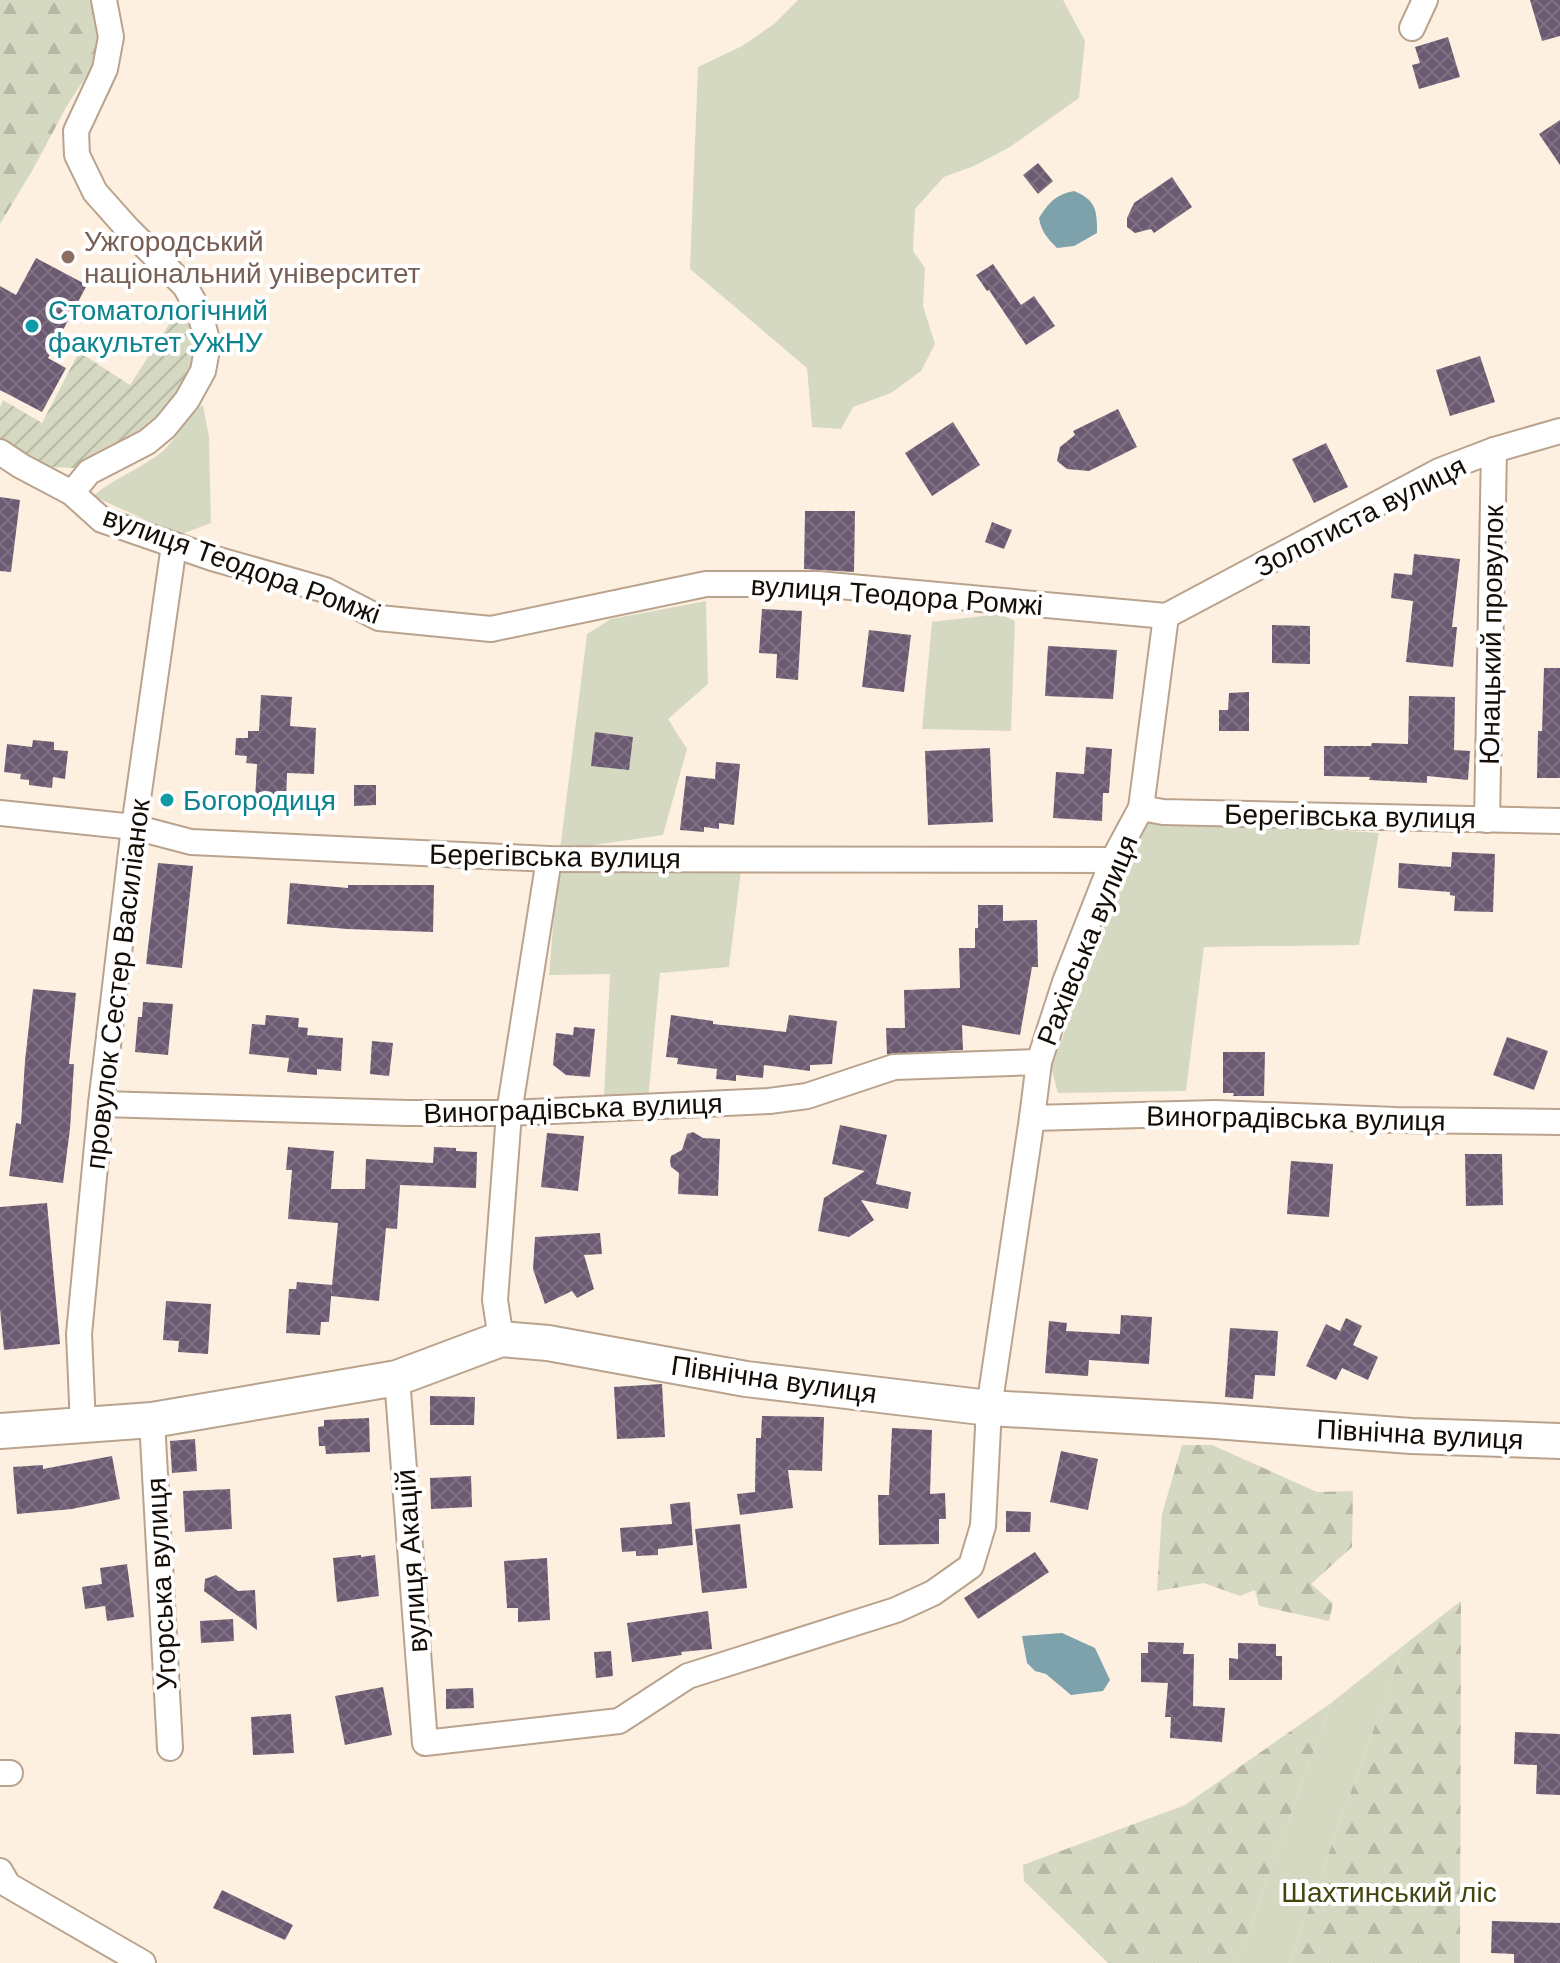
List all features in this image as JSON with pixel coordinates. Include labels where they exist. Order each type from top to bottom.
[{"type":"street","points":[[72,493],[89,472],[147,442],[165,427],[187,400],[203,371],[208,344],[200,313],[185,286],[95,192],[77,155],[76,131],[105,69],[111,37],[104,0]]},
{"type":"street","points":[[1412,28],[1425,0]]},
{"type":"street","name":"Золотиста вулиця","points":[[1166,616],[1439,471],[1494,450],[1560,431]]},
{"type":"street","name":"Юнацький провулок","points":[[1487,820],[1494,450]]},
{"type":"street","name":"вулиця Теодора Ромжі","points":[[0,452],[72,493],[102,520],[212,558],[325,590],[379,618],[491,629],[706,584],[818,584],[1166,616]]},
{"type":"street","name":"провулок Сестер Василіанок","points":[[83,1425],[79,1334],[101,1104],[134,827],[174,545]]},
{"type":"street","name":"Рахівська вулиця","points":[[425,1743],[619,1721],[688,1676],[896,1610],[933,1593],[971,1566],[983,1526],[989,1408],[1039,1062],[1065,982],[1113,860],[1141,808],[1166,616]]},
{"type":"street","name":"Берегівська вулиця","points":[[1141,808],[1163,812],[1560,821]]},
{"type":"street","name":"Берегівська вулиця","points":[[0,813],[134,827],[191,842],[549,859],[1113,860]]},
{"type":"street","points":[[501,1339],[495,1300],[509,1113],[549,859]]},
{"type":"street","name":"Виноградівська вулиця","points":[[101,1104],[509,1113],[769,1101],[807,1096],[894,1067],[1039,1062]]},
{"type":"street","name":"Виноградівська вулиця","points":[[1032,1118],[1215,1113],[1560,1122]]},
{"type":"street","name":"Північна вулиця","points":[[0,1431],[152,1420],[397,1378],[501,1339],[548,1343],[746,1379],[989,1408],[1411,1436],[1560,1441]]},
{"type":"street","name":"вулиця Акацій","points":[[397,1378],[425,1743]]},
{"type":"street","name":"Угорська вулиця","points":[[152,1420],[170,1748]]},
{"type":"street","points":[[0,1871],[8,1885],[143,1963]]},
{"type":"green space","points":[[0,0],[94,0],[103,24],[99,49],[86,77],[0,224]]},
{"type":"green space","points":[[798,0],[1063,0],[1085,41],[1079,98],[1010,147],[974,166],[944,177],[915,209],[913,251],[925,268],[923,306],[935,344],[921,371],[891,393],[853,407],[841,429],[812,427],[807,368],[690,269],[698,67],[742,46],[774,24]]},
{"type":"green space","points":[[182,304],[196,333],[197,353],[191,372],[157,425],[96,462],[74,468],[47,467],[0,442],[0,407],[3,400],[42,423],[79,352],[130,385]]},
{"type":"green space","points":[[203,405],[209,437],[211,523],[179,535],[93,496],[162,452],[191,415]]},
{"type":"green space","points":[[706,601],[708,684],[668,719],[687,749],[663,835],[560,850],[587,634],[611,619]]},
{"type":"green space","points":[[1000,614],[1015,621],[1011,731],[922,729],[932,622]]},
{"type":"green space","points":[[1151,818],[1379,833],[1359,945],[1204,947],[1186,1091],[1058,1093],[1051,1068],[1128,863]]},
{"type":"green space","points":[[558,867],[741,871],[729,967],[660,973],[648,1100],[604,1097],[610,974],[549,975]]},
{"type":"green space","points":[[1182,1445],[1212,1445],[1317,1492],[1353,1491],[1352,1547],[1311,1584],[1333,1603],[1329,1621],[1259,1606],[1255,1590],[1240,1596],[1204,1583],[1157,1591],[1162,1514]]},
{"type":"green space","name":"Шахтинський ліс","points":[[1461,1601],[1460,1963],[1289,1963],[1404,1645]]},
{"type":"green space","points":[[1404,1645],[1289,1963],[1237,1963],[1331,1703]]},
{"type":"green space","name":"Шахтинський ліс","points":[[1331,1703],[1237,1963],[1108,1963],[1024,1881],[1023,1865],[1185,1805]]},
{"type":"water","points":[[1074,191],[1087,198],[1094,207],[1097,233],[1074,246],[1057,248],[1045,234],[1039,218],[1053,200]]},
{"type":"water","points":[[1062,1633],[1095,1648],[1110,1680],[1103,1691],[1071,1695],[1027,1663],[1022,1636]]},
{"type":"building","points":[[1530,0],[1560,0],[1560,36],[1542,41]]},
{"type":"building","points":[[1448,37],[1460,77],[1419,89],[1412,65],[1420,63],[1415,47]]},
{"type":"building","points":[[1560,120],[1560,165],[1539,134]]},
{"type":"building","points":[[1038,163],[1053,181],[1038,194],[1023,175]]},
{"type":"building","points":[[1172,177],[1192,207],[1154,233],[1151,229],[1135,233],[1127,227],[1127,218],[1134,203]]},
{"type":"building","name":"Стоматологічний факультет УжНУ","points":[[36,258],[87,285],[48,358],[66,368],[42,412],[0,390],[0,286],[16,295]]},
{"type":"building","points":[[993,264],[1021,305],[1034,296],[1055,326],[1026,345],[976,275]]},
{"type":"building","points":[[1480,356],[1495,402],[1450,416],[1436,370]]},
{"type":"building","points":[[1118,409],[1137,447],[1089,471],[1067,469],[1057,461],[1060,447],[1075,435],[1073,431]]},
{"type":"building","points":[[953,422],[980,465],[932,496],[905,453]]},
{"type":"building","points":[[1326,443],[1348,487],[1314,503],[1292,459]]},
{"type":"building","points":[[0,497],[20,500],[11,572],[0,571]]},
{"type":"building","points":[[805,511],[855,511],[854,572],[804,569]]},
{"type":"building","points":[[992,522],[1012,530],[1004,549],[985,542]]},
{"type":"building","points":[[1414,554],[1460,559],[1452,627],[1457,627],[1453,667],[1406,662],[1413,601],[1391,598],[1394,573],[1412,575]]},
{"type":"building","points":[[762,609],[802,611],[798,680],[776,678],[777,654],[759,653]]},
{"type":"building","points":[[1272,625],[1310,626],[1310,664],[1272,663]]},
{"type":"building","points":[[869,630],[911,635],[904,692],[862,687]]},
{"type":"building","points":[[1048,646],[1117,650],[1113,699],[1045,696]]},
{"type":"building","points":[[1544,668],[1560,668],[1560,778],[1537,778]]},
{"type":"building","points":[[1249,692],[1249,731],[1219,731],[1219,710],[1228,710],[1229,693]]},
{"type":"building","points":[[261,695],[292,697],[290,726],[316,728],[314,774],[287,773],[286,802],[255,800],[257,764],[246,763],[247,756],[235,755],[236,738],[248,738],[248,731],[259,731]]},
{"type":"building","points":[[1409,696],[1455,697],[1454,750],[1470,751],[1468,780],[1427,776],[1427,783],[1324,776],[1324,746],[1408,744]]},
{"type":"building","points":[[595,732],[633,737],[629,770],[591,766]]},
{"type":"building","points":[[33,740],[54,742],[54,750],[68,751],[65,779],[53,777],[52,788],[29,785],[29,780],[20,779],[21,774],[4,772],[7,744],[32,747]]},
{"type":"building","points":[[1086,747],[1112,749],[1109,793],[1103,793],[1102,821],[1053,818],[1056,772],[1084,774]]},
{"type":"building","points":[[990,748],[993,822],[928,825],[925,751]]},
{"type":"building","points":[[716,762],[740,764],[734,825],[719,823],[719,829],[704,827],[704,832],[680,830],[686,776],[715,779]]},
{"type":"building","points":[[354,785],[376,785],[376,805],[354,806]]},
{"type":"building","points":[[1452,852],[1495,854],[1493,912],[1454,911],[1455,896],[1450,892],[1398,888],[1399,863],[1451,867]]},
{"type":"building","points":[[158,863],[193,866],[182,968],[146,964]]},
{"type":"building","points":[[290,883],[348,888],[348,885],[434,885],[433,932],[287,924]]},
{"type":"building","points":[[978,905],[1003,905],[1003,921],[1037,920],[1038,967],[1032,967],[1020,1035],[962,1025],[963,1050],[887,1054],[886,1028],[905,1028],[904,990],[960,988],[959,948],[975,948]]},
{"type":"building","points":[[33,989],[76,993],[69,1064],[74,1064],[70,1129],[63,1183],[9,1176],[16,1123],[21,1124]]},
{"type":"building","points":[[143,1002],[173,1004],[168,1055],[135,1052],[138,1017],[142,1017]]},
{"type":"building","points":[[266,1015],[299,1018],[298,1027],[308,1028],[307,1035],[343,1038],[341,1071],[317,1069],[317,1075],[287,1072],[289,1058],[249,1054],[252,1024],[265,1025]]},
{"type":"building","points":[[671,1015],[713,1021],[713,1024],[786,1032],[789,1015],[837,1021],[832,1064],[810,1065],[810,1071],[764,1065],[763,1078],[736,1075],[736,1081],[716,1079],[717,1069],[677,1064],[678,1058],[666,1057]]},
{"type":"building","points":[[574,1027],[595,1029],[590,1077],[566,1075],[553,1065],[556,1033],[573,1035]]},
{"type":"building","points":[[1507,1037],[1548,1051],[1534,1090],[1493,1075]]},
{"type":"building","points":[[372,1041],[393,1043],[389,1076],[370,1074]]},
{"type":"building","points":[[1223,1052],[1265,1052],[1264,1096],[1223,1093]]},
{"type":"building","points":[[840,1125],[887,1135],[876,1184],[911,1192],[908,1209],[861,1200],[874,1220],[849,1237],[818,1231],[824,1198],[865,1171],[832,1164]]},
{"type":"building","points":[[693,1132],[703,1138],[720,1139],[718,1196],[678,1194],[679,1173],[671,1167],[671,1156],[682,1150],[687,1134]]},
{"type":"building","points":[[547,1133],[584,1136],[578,1191],[541,1187]]},
{"type":"building","points":[[288,1147],[334,1151],[331,1189],[365,1189],[366,1159],[433,1163],[434,1147],[477,1152],[476,1188],[400,1185],[397,1229],[386,1228],[379,1301],[331,1296],[338,1223],[288,1219],[292,1170],[286,1170]]},
{"type":"building","points":[[1465,1154],[1502,1154],[1503,1205],[1466,1206]]},
{"type":"building","points":[[1291,1161],[1333,1164],[1329,1217],[1287,1214]]},
{"type":"building","points":[[47,1203],[60,1344],[4,1350],[0,1309],[0,1207]]},
{"type":"building","points":[[600,1233],[602,1254],[584,1255],[594,1289],[577,1298],[572,1291],[545,1304],[533,1269],[535,1237]]},
{"type":"building","points":[[297,1282],[332,1285],[329,1322],[321,1322],[320,1335],[286,1333],[289,1289],[296,1289]]},
{"type":"building","points":[[166,1301],[211,1304],[208,1354],[178,1352],[179,1341],[163,1340]]},
{"type":"building","points":[[1121,1315],[1152,1317],[1149,1364],[1089,1360],[1088,1376],[1045,1373],[1049,1321],[1067,1323],[1066,1331],[1120,1334]]},
{"type":"building","points":[[1346,1318],[1362,1326],[1353,1345],[1378,1357],[1368,1380],[1342,1368],[1336,1380],[1306,1366],[1326,1324],[1340,1331]]},
{"type":"building","points":[[1230,1328],[1278,1331],[1275,1376],[1255,1375],[1253,1399],[1225,1397]]},
{"type":"building","points":[[662,1384],[665,1437],[617,1439],[614,1387]]},
{"type":"building","points":[[430,1396],[475,1397],[474,1425],[430,1425]]},
{"type":"building","points":[[762,1416],[824,1417],[822,1471],[788,1470],[793,1508],[740,1515],[737,1494],[755,1492],[756,1438],[761,1438]]},
{"type":"building","points":[[369,1418],[370,1452],[326,1454],[325,1446],[319,1446],[318,1427],[324,1426],[324,1420]]},
{"type":"building","points":[[892,1428],[932,1430],[930,1494],[945,1493],[946,1519],[939,1519],[939,1544],[879,1545],[878,1495],[889,1495]]},
{"type":"building","points":[[195,1439],[197,1471],[172,1473],[170,1441]]},
{"type":"building","points":[[1061,1451],[1098,1459],[1088,1510],[1050,1502]]},
{"type":"building","points":[[112,1456],[120,1499],[72,1509],[17,1514],[13,1467],[43,1465],[43,1469]]},
{"type":"building","points":[[471,1476],[472,1507],[431,1509],[430,1478]]},
{"type":"building","points":[[230,1489],[232,1529],[185,1532],[183,1491]]},
{"type":"building","points":[[690,1502],[693,1545],[658,1549],[658,1555],[636,1556],[636,1551],[622,1552],[620,1528],[672,1524],[670,1504]]},
{"type":"building","points":[[1006,1511],[1031,1512],[1030,1532],[1006,1532]]},
{"type":"building","points":[[740,1524],[747,1588],[702,1593],[695,1529]]},
{"type":"building","points":[[1035,1552],[1049,1572],[978,1619],[964,1598]]},
{"type":"building","points":[[375,1555],[379,1596],[337,1602],[333,1558]]},
{"type":"building","points":[[547,1558],[550,1620],[518,1622],[518,1608],[507,1608],[504,1561]]},
{"type":"building","points":[[127,1564],[134,1617],[107,1621],[105,1606],[85,1609],[82,1587],[102,1584],[100,1568]]},
{"type":"building","points":[[216,1575],[238,1591],[255,1590],[257,1630],[204,1591],[205,1579]]},
{"type":"building","points":[[708,1611],[712,1649],[632,1662],[627,1623]]},
{"type":"building","points":[[233,1619],[234,1641],[201,1643],[200,1621]]},
{"type":"building","points":[[1148,1642],[1184,1643],[1183,1654],[1194,1654],[1193,1706],[1225,1708],[1222,1742],[1170,1738],[1171,1717],[1165,1717],[1168,1683],[1141,1682],[1141,1653],[1148,1653]]},
{"type":"building","points":[[1238,1643],[1276,1644],[1276,1656],[1282,1656],[1282,1680],[1229,1680],[1229,1658],[1238,1659]]},
{"type":"building","points":[[611,1651],[613,1676],[596,1678],[594,1652]]},
{"type":"building","points":[[383,1687],[392,1735],[345,1745],[335,1696]]},
{"type":"building","points":[[473,1688],[474,1708],[446,1709],[446,1689]]},
{"type":"building","points":[[291,1714],[294,1753],[253,1755],[251,1717]]},
{"type":"building","points":[[1515,1732],[1560,1734],[1560,1795],[1536,1794],[1537,1765],[1514,1764]]},
{"type":"building","points":[[222,1890],[293,1925],[285,1940],[213,1908]]},
{"type":"building","points":[[1492,1921],[1560,1923],[1560,1963],[1514,1963],[1514,1954],[1491,1953]]},
{"type":"place","name":"Ужгородський національний університет","points":[[68,257]]},
{"type":"place","name":"Стоматологічний факультет УжНУ","points":[[32,326]]},
{"type":"place","name":"Богородиця","points":[[167,800]]}]
